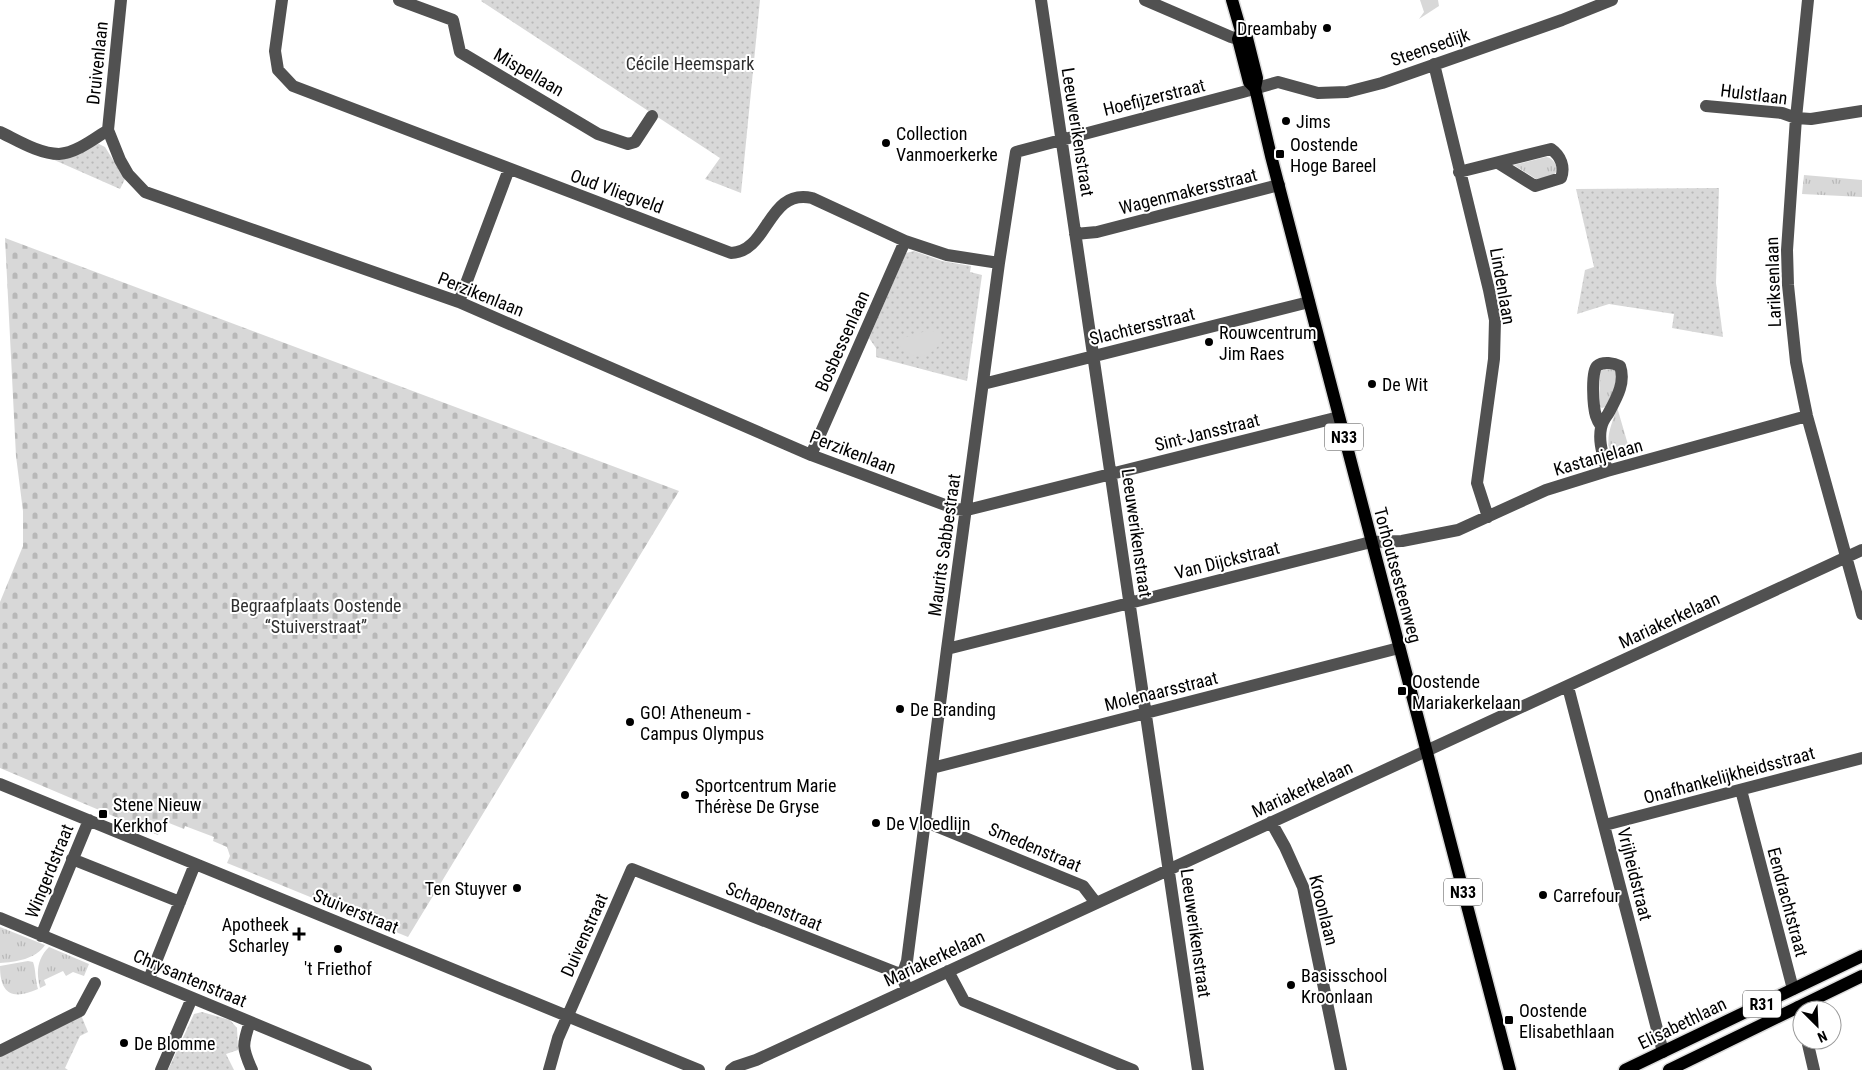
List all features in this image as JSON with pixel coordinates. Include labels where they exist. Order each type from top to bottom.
[{"type":"main road","name":"Torhoutsesteenweg","points":[[1232,0],[1257,78],[1254,88],[1510,1070]]},
{"type":"main road","name":"Elisabethlaan","points":[[1625,1070],[1862,956]]},
{"type":"main road","name":"Elisabethlaan","points":[[1812,1000],[1862,976]]},
{"type":"main road","name":"Eendrachtstraat","points":[[1793,989],[1796,1000]]},
{"type":"main road","name":"Elisabethlaan","points":[[1669,1070],[1792,1010]]},
{"type":"main road","name":"Vrijheidstraat","points":[[1663,1052],[1669,1070]]},
{"type":"street","name":"Druivenlaan","points":[[108,130],[121,0]]},
{"type":"street","name":"Oud Vliegveld","points":[[282,0],[275,51],[278,70],[292,86],[730,253],[739,253],[747,250],[778,208],[793,198],[803,196],[812,198],[905,240],[947,255],[999,263]]},
{"type":"street","name":"Mispellaan","points":[[399,0],[454,20],[460,52],[598,134],[628,144],[635,142],[652,116]]},
{"type":"street","name":"Leeuwerikenstraat","points":[[1040,0],[1198,1070]]},
{"type":"street","points":[[1145,0],[1242,36]]},
{"type":"street","name":"Steensedijk","points":[[1254,88],[1278,82],[1318,93],[1347,92],[1382,83],[1562,20],[1612,0]]},
{"type":"street","name":"Lariksenlaan","points":[[1808,0],[1796,118],[1787,250],[1788,285],[1796,362],[1807,416],[1862,614]]},
{"type":"street","name":"Lindenlaan","points":[[1434,64],[1489,290],[1494,320],[1494,359],[1477,482],[1488,516]]},
{"type":"street","name":"Hoefijzerstraat","points":[[1061,139],[1254,88]]},
{"type":"street","name":"Hulstlaan","points":[[1706,106],[1782,113],[1796,118],[1811,119],[1862,111]]},
{"type":"street","points":[[4,134],[44,152],[60,154],[77,148],[108,130]]},
{"type":"street","name":"Perzikenlaan","points":[[108,130],[128,174],[145,192],[459,302],[811,455],[956,509],[967,510]]},
{"type":"street","name":"Maurits Sabbestraat","points":[[907,990],[903,974],[907,961],[947,648],[999,263],[1016,152],[1061,139]]},
{"type":"street","points":[[1459,172],[1551,149],[1558,155],[1564,170],[1561,178],[1535,186],[1498,163]]},
{"type":"street","points":[[459,302],[509,169]]},
{"type":"street","name":"Wagenmakersstraat","points":[[1076,234],[1097,232],[1279,185]]},
{"type":"street","name":"Bosbessenlaan","points":[[811,455],[905,240]]},
{"type":"street","name":"Slachtersstraat","points":[[983,384],[1310,302]]},
{"type":"street","name":"Kastanjelaan","points":[[1373,548],[1402,540],[1458,530],[1546,490],[1607,471],[1807,416]]},
{"type":"street","name":"Sint-Jansstraat","points":[[967,510],[1339,417]]},
{"type":"street","points":[[1601,426],[1600,443],[1607,471]]},
{"type":"street","name":"Van Dijckstraat","points":[[947,648],[1129,603],[1373,548]]},
{"type":"street","name":"Mariakerkelaan","points":[[731,1070],[735,1067],[754,1065],[907,990],[1862,550]]},
{"type":"street","name":"Molenaarsstraat","points":[[932,768],[1399,648]]},
{"type":"street","name":"Vrijheidstraat","points":[[1568,687],[1663,1052]]},
{"type":"street","name":"Onafhankelijkheidsstraat","points":[[1605,825],[1862,758]]},
{"type":"street","name":"Stuiverstraat","points":[[0,784],[699,1070]]},
{"type":"street","name":"Eendrachtstraat","points":[[1741,790],[1793,989]]},
{"type":"street","name":"Wingerdstraat","points":[[42,936],[89,820]]},
{"type":"street","name":"Smedenstraat","points":[[926,822],[1083,886],[1096,903]]},
{"type":"street","name":"Kroonlaan","points":[[1271,822],[1304,887],[1341,1070]]},
{"type":"street","points":[[72,859],[180,902]]},
{"type":"street","points":[[149,979],[196,864]]},
{"type":"street","name":"Schapenstraat","points":[[632,869],[903,974]]},
{"type":"street","name":"Duivenstraat","points":[[549,1070],[558,1038],[632,869]]},
{"type":"street","name":"Chrysantenstraat","points":[[0,918],[366,1070]]},
{"type":"street","points":[[948,971],[964,1001],[1133,1070]]},
{"type":"street","points":[[0,1050],[80,1011],[95,983]]},
{"type":"street","points":[[161,1070],[192,998]]},
{"type":"street","points":[[250,1022],[243,1048],[252,1070]]},
{"type":"street","points":[[1809,1050],[1814,1070]]},
{"type":"green space","name":"Cécile Heemspark","points":[[482,0],[760,0],[741,193],[705,179],[720,158]]},
{"type":"green space","points":[[1420,0],[1438,0],[1439,6],[1419,19],[1424,12]]},
{"type":"green space","points":[[99,144],[105,147],[125,179],[120,189],[52,159]]},
{"type":"green space","points":[[1546,157],[1551,159],[1557,167],[1556,173],[1551,176],[1536,179],[1514,165]]},
{"type":"green space","points":[[1804,175],[1862,180],[1862,197],[1802,194]]},
{"type":"green space","points":[[1719,188],[1716,283],[1723,337],[1672,328],[1674,314],[1609,304],[1577,314],[1585,270],[1594,267],[1576,189]]},
{"type":"green space","name":"Begraafplaats Oostende “Stuiverstraat”","points":[[5,238],[679,491],[408,937],[227,863],[230,856],[227,847],[213,841],[214,837],[185,826],[184,829],[169,823],[162,827],[158,835],[0,768],[0,602],[23,546],[23,511],[16,456]]},
{"type":"green space","points":[[914,251],[942,261],[971,266],[970,272],[982,275],[967,381],[876,357],[876,348],[869,338],[906,253]]},
{"type":"green space","points":[[929,330],[936,332],[945,339],[926,355],[917,356],[909,354],[897,340]]},
{"type":"green space","points":[[1604,369],[1616,370],[1618,382],[1605,407],[1602,408],[1600,407],[1600,372]]},
{"type":"green space","points":[[1617,407],[1631,455],[1612,459],[1608,438]]},
{"type":"green space","points":[[0,927],[45,945],[31,957],[19,961],[0,963]]},
{"type":"green space","points":[[49,947],[89,964],[84,976],[73,972],[66,976],[63,971],[44,980],[46,985],[40,988],[38,977],[40,961]]},
{"type":"green space","points":[[28,961],[33,962],[38,989],[15,994],[5,989],[2,983],[0,966]]},
{"type":"green space","points":[[202,1012],[230,1020],[237,1028],[238,1050],[226,1054],[234,1070],[168,1070],[194,1014]]},
{"type":"green space","points":[[81,1015],[88,1032],[80,1036],[65,1068],[68,1070],[0,1070],[0,1054]]},
{"type":"place","name":"Dreambaby","points":[[1327,28]]},
{"type":"place","name":"Jims","points":[[1286,121]]},
{"type":"place","name":"Collection Vanmoerkerke","points":[[886,143]]},
{"type":"place","name":"Oostende Hoge Bareel","points":[[1280,154]]},
{"type":"place","name":"Rouwcentrum Jim Raes","points":[[1209,342]]},
{"type":"place","name":"De Wit","points":[[1372,384]]},
{"type":"place","name":"Oostende Mariakerkelaan","points":[[1402,691]]},
{"type":"place","name":"De Branding","points":[[900,709]]},
{"type":"place","name":"GO! Atheneum - Campus Olympus","points":[[630,722]]},
{"type":"place","name":"Sportcentrum Marie Thérèse De Gryse","points":[[685,795]]},
{"type":"place","name":"Stene Nieuw Kerkhof","points":[[103,814]]},
{"type":"place","name":"De Vloedlijn","points":[[876,823]]},
{"type":"place","name":"Ten Stuyver","points":[[517,888]]},
{"type":"place","name":"Carrefour","points":[[1543,895]]},
{"type":"place","name":"Apotheek Scharley","points":[[299,934]]},
{"type":"place","name":"'t Friethof","points":[[338,949]]},
{"type":"place","name":"Basisschool Kroonlaan","points":[[1291,985]]},
{"type":"place","name":"Oostende Elisabethlaan","points":[[1509,1020]]},
{"type":"place","name":"De Blomme","points":[[124,1043]]}]
